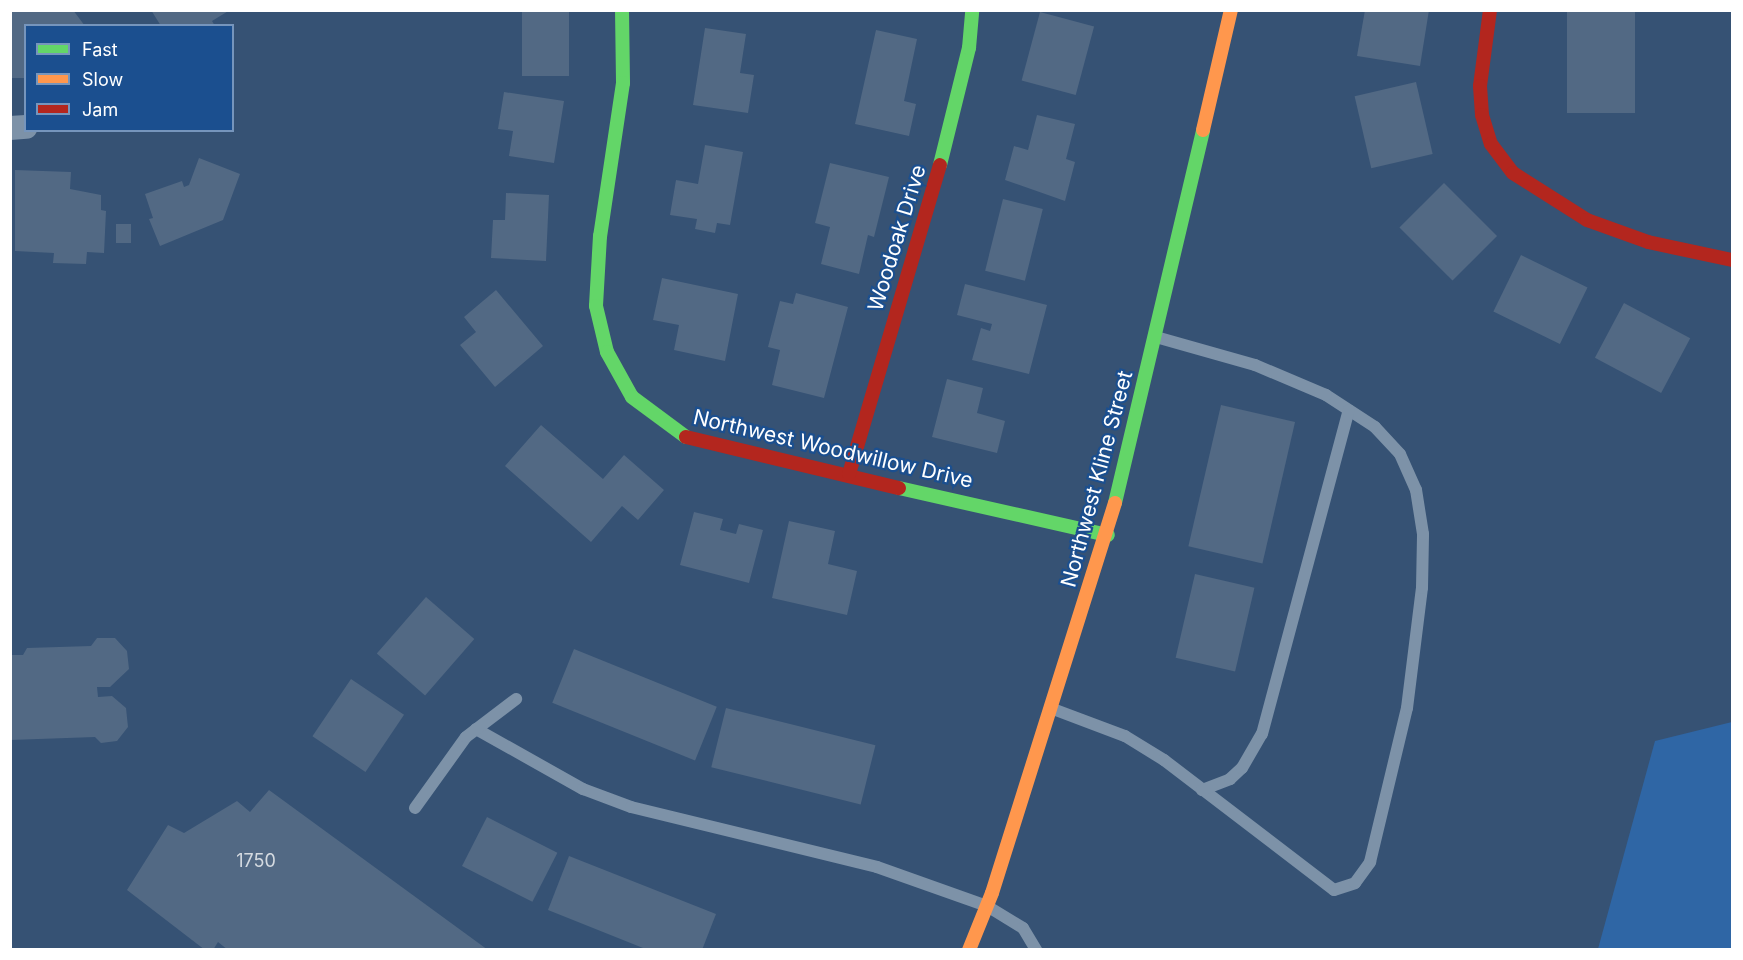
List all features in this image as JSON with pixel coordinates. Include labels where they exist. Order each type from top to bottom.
[{"type":"street","name":"Northwest Woodwillow Drive","points":[[621,10],[623,83],[596,276],[596,306],[607,352],[632,397],[676,433],[702,443],[849,474],[1107,535]]},
{"type":"street","name":"Woodoak Drive","points":[[849,474],[944,153],[969,48],[972,10]]},
{"type":"street","name":"Northwest Kline Street","points":[[969,950],[987,906],[1107,535],[1231,10]]},
{"type":"street","points":[[1490,10],[1480,86],[1482,115],[1491,144],[1513,173],[1587,220],[1648,243],[1732,260]]},
{"type":"lane","points":[[1052,708],[1125,736],[1202,790],[1334,891],[1355,883],[1370,862],[1407,708],[1422,588],[1423,534],[1416,490],[1400,454],[1375,428],[1326,395],[1255,365],[1155,337]]},
{"type":"lane","points":[[1202,790],[1230,779],[1242,768],[1262,734],[1349,410]]},
{"type":"lane","points":[[415,808],[454,753],[476,729],[516,699]]},
{"type":"lane","points":[[476,729],[583,789],[631,807],[886,869],[987,906],[1023,928],[1036,950]]},
{"type":"shaded area","points":[[1732,722],[1732,949],[1598,949],[1655,741]]},
{"type":"building","points":[[10,10],[73,10],[84,24],[24,24],[24,78],[10,78]]},
{"type":"building","points":[[151,10],[230,10],[212,21],[214,24],[160,24]]},
{"type":"building","points":[[522,10],[569,10],[569,76],[522,76]]},
{"type":"building","points":[[1365,10],[1429,10],[1420,66],[1357,56]]},
{"type":"building","points":[[1567,10],[1635,10],[1635,113],[1567,113]]},
{"type":"building","points":[[1040,12],[1094,26],[1076,95],[1022,81]]},
{"type":"building","points":[[705,28],[746,34],[740,73],[754,75],[748,113],[693,105]]},
{"type":"building","points":[[876,30],[917,39],[904,101],[916,104],[909,136],[855,124]]},
{"type":"building","points":[[1416,82],[1433,154],[1371,168],[1355,96]]},
{"type":"building","points":[[504,92],[564,101],[554,163],[509,156],[513,131],[498,129]]},
{"type":"building","points":[[1037,115],[1075,124],[1066,159],[1075,162],[1065,201],[1005,180],[1014,146],[1028,150]]},
{"type":"building","points":[[705,145],[743,152],[730,225],[717,223],[715,233],[695,229],[697,219],[670,215],[676,180],[698,184]]},
{"type":"building","points":[[199,158],[240,174],[223,220],[160,246],[149,219],[153,218],[145,194],[182,181],[184,187],[189,185]]},
{"type":"building","points":[[830,163],[889,177],[874,237],[868,235],[859,274],[821,264],[830,227],[815,223]]},
{"type":"building","points":[[15,170],[71,172],[70,189],[101,195],[101,210],[106,211],[104,253],[87,252],[86,264],[53,263],[54,253],[15,251]]},
{"type":"building","points":[[1444,183],[1497,236],[1452,281],[1399,228]]},
{"type":"building","points":[[506,193],[549,195],[546,261],[491,258],[493,220],[505,220]]},
{"type":"building","points":[[1003,199],[1043,209],[1025,281],[985,271]]},
{"type":"building","points":[[116,224],[131,224],[131,243],[116,243]]},
{"type":"building","points":[[1521,255],[1588,287],[1560,344],[1493,312]]},
{"type":"building","points":[[662,278],[738,294],[725,361],[674,350],[679,325],[653,320]]},
{"type":"building","points":[[965,284],[1047,305],[1029,374],[972,360],[981,328],[990,331],[992,324],[957,315]]},
{"type":"building","points":[[496,290],[543,346],[495,387],[460,345],[476,332],[464,317]]},
{"type":"building","points":[[796,293],[848,307],[824,398],[772,385],[780,350],[768,347],[780,301],[793,304]]},
{"type":"building","points":[[1624,303],[1690,338],[1661,393],[1595,358]]},
{"type":"building","points":[[947,379],[983,388],[977,413],[1005,421],[997,453],[932,437]]},
{"type":"building","points":[[1221,405],[1295,422],[1262,563],[1188,546]]},
{"type":"building","points":[[541,425],[603,479],[624,455],[664,490],[638,520],[622,506],[591,542],[505,466]]},
{"type":"building","points":[[694,512],[723,519],[720,530],[736,534],[739,524],[763,530],[749,583],[680,565]]},
{"type":"building","points":[[789,521],[835,531],[828,564],[857,571],[847,615],[772,598]]},
{"type":"building","points":[[1195,574],[1254,588],[1235,672],[1176,658]]},
{"type":"building","points":[[426,597],[474,639],[425,696],[377,654]]},
{"type":"building","points":[[97,638],[115,638],[127,651],[129,669],[110,687],[97,687],[98,697],[112,696],[126,708],[128,727],[117,741],[101,743],[95,737],[10,740],[10,655],[23,655],[27,648],[91,646]]},
{"type":"building","points":[[574,649],[717,707],[695,760],[552,703]]},
{"type":"building","points":[[351,679],[404,715],[365,772],[312,736]]},
{"type":"building","points":[[726,708],[875,745],[861,804],[711,767]]},
{"type":"building","points":[[269,790],[488,950],[228,950],[218,942],[213,950],[205,950],[127,890],[168,825],[184,833],[237,801],[250,812]]},
{"type":"building","points":[[487,817],[557,853],[532,902],[462,866]]},
{"type":"building","points":[[569,856],[716,914],[702,950],[648,950],[548,910]]},
{"type":"traffic: fast","points":[[622,10],[623,83],[600,236],[596,306],[607,352],[632,397],[686,437]]},
{"type":"traffic: fast","points":[[940,165],[969,48],[972,10]]},
{"type":"traffic: fast","points":[[1115,503],[1203,130]]},
{"type":"traffic: fast","points":[[899,488],[1108,535]]},
{"type":"traffic: slow","points":[[1203,130],[1231,10]]},
{"type":"traffic: slow","points":[[969,950],[992,893],[1115,503]]},
{"type":"traffic: jam","points":[[1490,10],[1480,86],[1482,115],[1491,144],[1513,173],[1587,220],[1648,242],[1732,260]]},
{"type":"traffic: jam","points":[[849,474],[940,165]]},
{"type":"traffic: jam","points":[[686,437],[899,488]]}]
